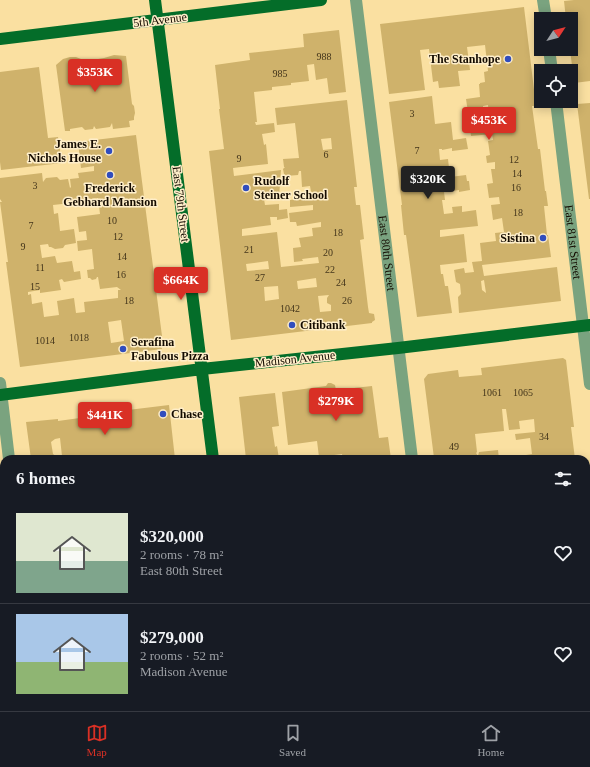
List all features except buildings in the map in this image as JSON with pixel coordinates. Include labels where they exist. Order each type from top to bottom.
[{"type":"main road","name":"East 79th Street","points":[[155,0],[213,455]]},
{"type":"main road","name":"5th Avenue","points":[[0,39],[321,0]]},
{"type":"main road","name":"Madison Avenue","points":[[0,391],[398,348],[586,325]]},
{"type":"street","name":"East 80th Street","points":[[356,0],[411,455]]},
{"type":"street","points":[[543,0],[545,12]]},
{"type":"street","name":"East 81st Street","points":[[557,108],[586,325],[590,384]]},
{"type":"street","points":[[0,391],[8,455]]},
{"type":"place","name":"The Stanhope","points":[[508,59]]},
{"type":"place","name":"James E. Nichols House","points":[[109,151]]},
{"type":"place","name":"Frederick Gebhard Mansion","points":[[110,175]]},
{"type":"place","name":"Rudolf Steiner School","points":[[246,188]]},
{"type":"place","name":"Sistina","points":[[543,238]]},
{"type":"place","name":"Citibank","points":[[292,325]]},
{"type":"place","name":"Serafina Fabulous Pizza","points":[[123,349]]},
{"type":"place","name":"Chase","points":[[163,414]]}]
